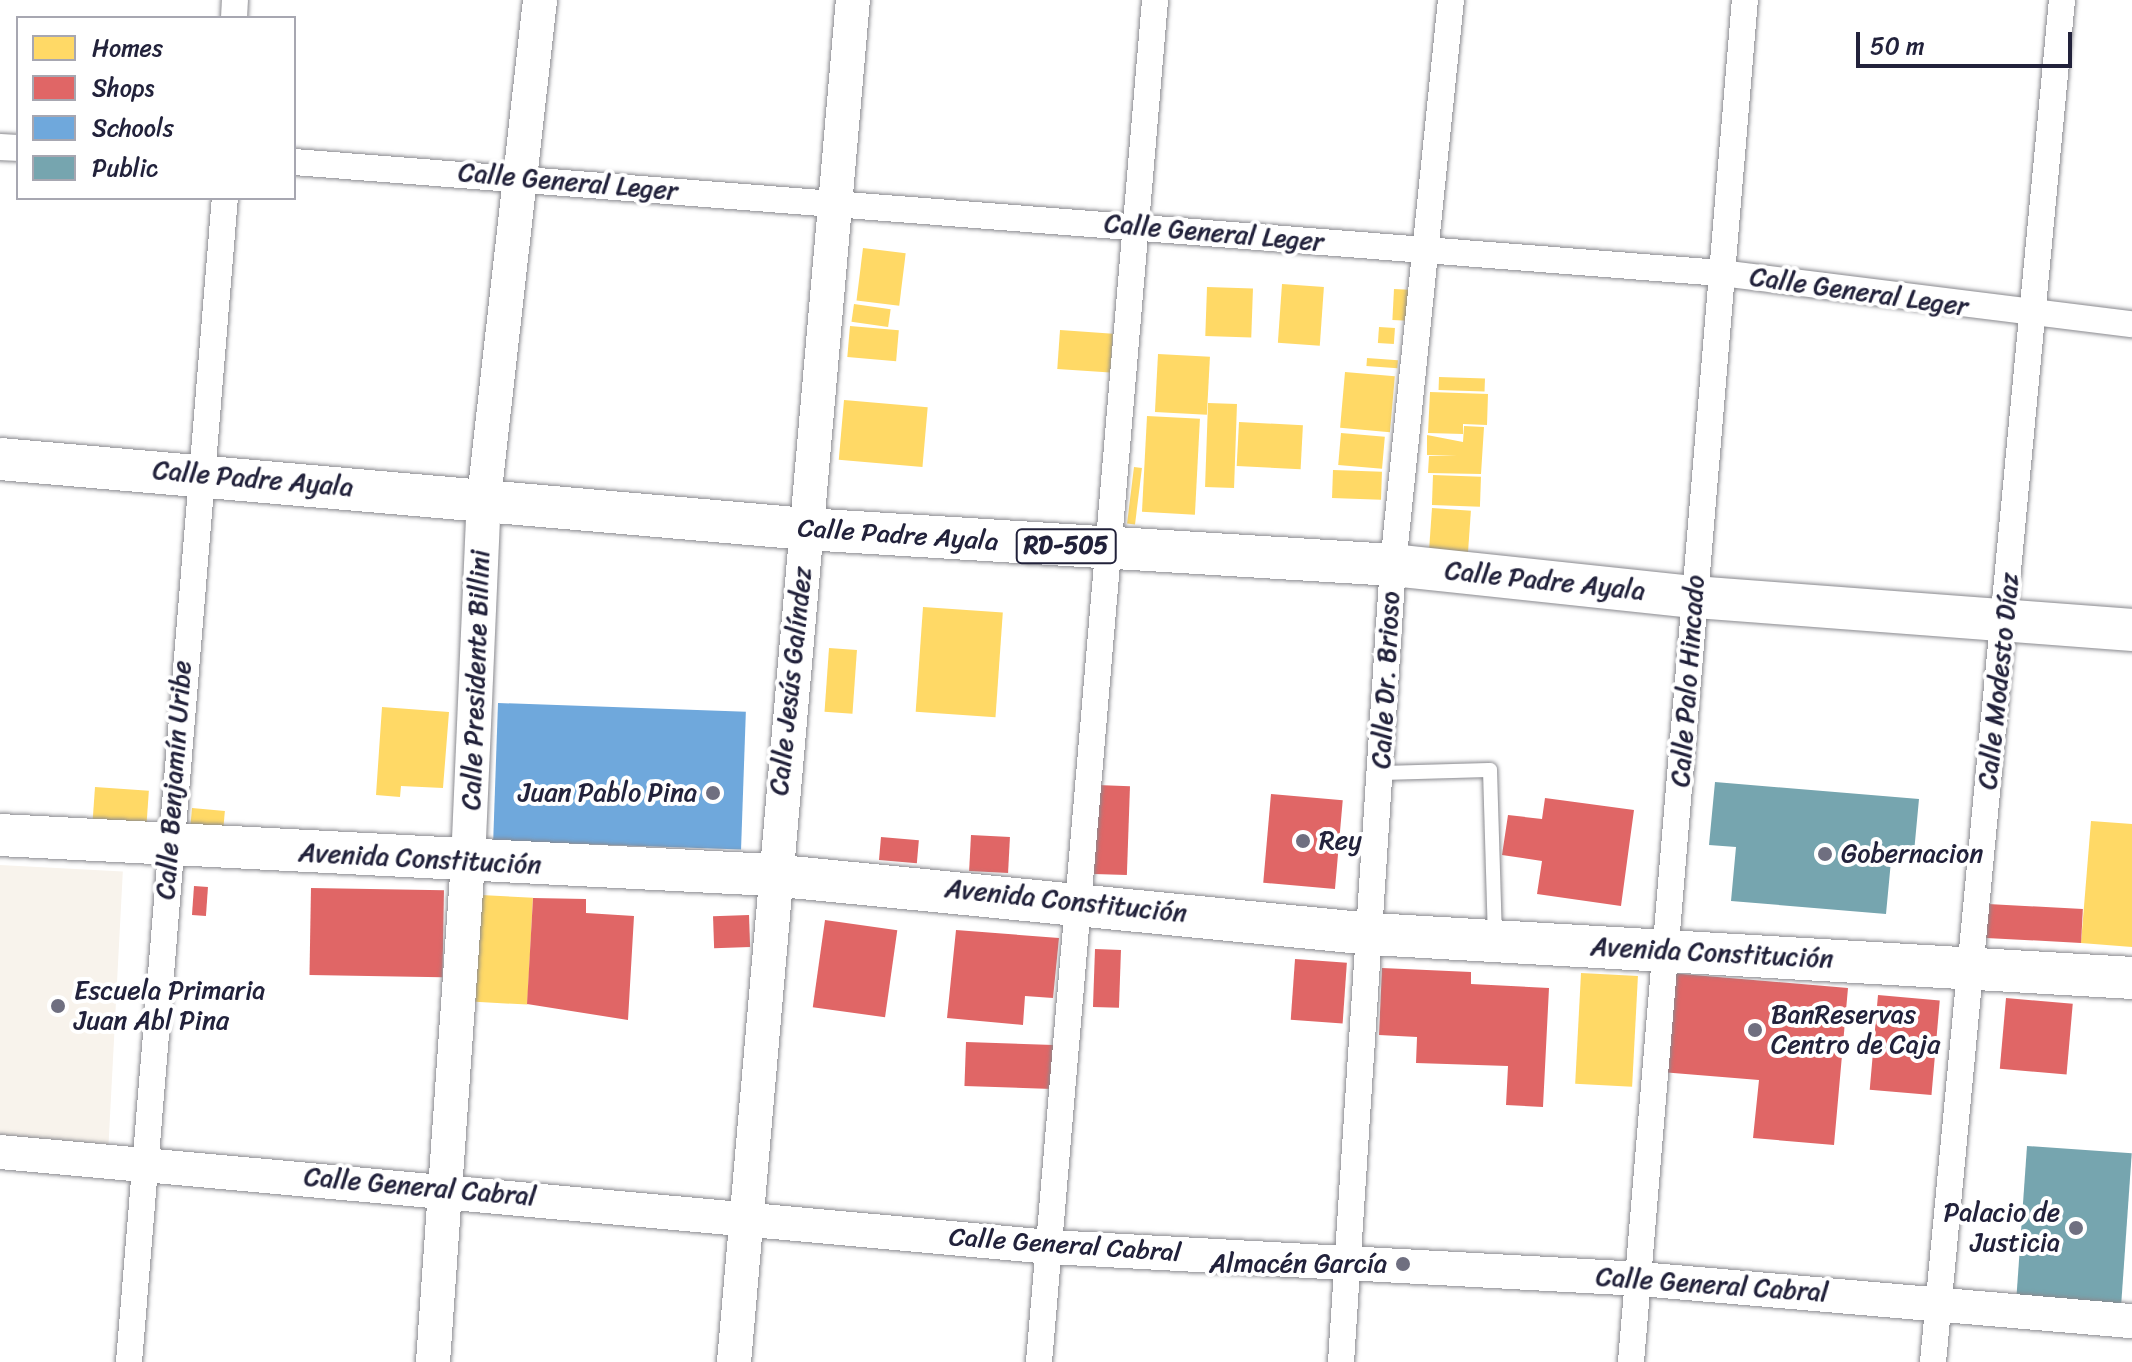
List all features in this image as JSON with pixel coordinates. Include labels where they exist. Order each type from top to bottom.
[{"type":"main road","name":"Calle Padre Ayala","points":[[0,459],[484,498],[806,529],[1393,565],[1694,597],[2005,618],[2132,630]]},
{"type":"main road","name":"Avenida Constitución","points":[[0,835],[468,862],[771,875],[1079,900],[1372,934],[1970,966],[2132,978]]},
{"type":"street","name":"Calle Presidente Billini","points":[[433,1362],[468,862],[484,498],[523,175],[540,0]]},
{"type":"street","name":"Calle Jesús Galíndez","points":[[734,1362],[748,1217],[771,875],[839,209],[853,0]]},
{"type":"street","points":[[1039,1362],[1079,900],[1130,225],[1155,0]]},
{"type":"street","name":"Calle Dr. Brioso","points":[[1341,1362],[1351,1260],[1393,565],[1451,0]]},
{"type":"street","name":"Calle Palo Hincado","points":[[1631,1362],[1668,951],[1694,597],[1745,0]]},
{"type":"street","name":"Calle Modesto Díaz","points":[[1933,1362],[2062,0]]},
{"type":"street","name":"Calle General Leger","points":[[296,162],[523,175],[839,209],[1130,225],[1721,273],[2034,316],[2132,324]]},
{"type":"street","name":"Calle Benjamín Uribe","points":[[129,1362],[197,475],[225,200]]},
{"type":"street","name":"Calle General Cabral","points":[[0,1152],[145,1161],[1050,1247],[1351,1260],[1640,1279],[1941,1302],[2132,1321]]},
{"type":"lane","points":[[1381,773],[1490,770],[1495,941]]},
{"type":"shaded area","name":"Escuela Primaria Juan Abl Pina","points":[[0,865],[123,871],[108,1147],[0,1141]]},
{"type":"building: Homes","points":[[863,248],[906,253],[899,306],[857,301]]},
{"type":"building: Homes","points":[[1282,284],[1324,287],[1320,346],[1278,343]]},
{"type":"building: Homes","points":[[1207,287],[1253,289],[1251,338],[1205,336]]},
{"type":"building: Homes","points":[[1394,289],[1414,290],[1412,321],[1392,320]]},
{"type":"building: Homes","points":[[854,304],[891,309],[888,327],[851,322]]},
{"type":"building: Homes","points":[[850,326],[899,330],[896,361],[847,357]]},
{"type":"building: Homes","points":[[1379,327],[1395,328],[1394,344],[1378,343]]},
{"type":"building: Homes","points":[[1060,330],[1113,334],[1110,373],[1057,369]]},
{"type":"building: Homes","points":[[1158,354],[1210,357],[1207,415],[1155,412]]},
{"type":"building: Homes","points":[[1367,358],[1398,360],[1397,368],[1366,366]]},
{"type":"building: Homes","points":[[1345,372],[1395,376],[1390,432],[1340,428]]},
{"type":"building: Homes","points":[[1439,377],[1485,379],[1485,392],[1439,390]]},
{"type":"building: Homes","points":[[1430,392],[1488,394],[1487,425],[1463,424],[1463,434],[1428,433]]},
{"type":"building: Homes","points":[[844,400],[928,407],[922,467],[839,460]]},
{"type":"building: Homes","points":[[1208,403],[1237,404],[1234,488],[1205,487]]},
{"type":"building: Homes","points":[[1147,416],[1200,419],[1195,515],[1142,512]]},
{"type":"building: Homes","points":[[1239,422],[1303,425],[1301,469],[1237,466]]},
{"type":"building: Homes","points":[[1464,426],[1484,427],[1481,474],[1428,473],[1429,456],[1457,456],[1427,455],[1427,435],[1463,442]]},
{"type":"building: Homes","points":[[1341,433],[1385,437],[1382,469],[1338,465]]},
{"type":"building: Homes","points":[[1134,467],[1142,468],[1135,525],[1127,524]]},
{"type":"building: Homes","points":[[1333,470],[1382,472],[1381,500],[1332,498]]},
{"type":"building: Homes","points":[[1433,475],[1481,477],[1480,507],[1432,505]]},
{"type":"building: Homes","points":[[1432,508],[1471,511],[1467,569],[1428,566]]},
{"type":"building: Homes","points":[[923,607],[1003,613],[995,717],[916,712]]},
{"type":"building: Homes","points":[[829,648],[857,650],[852,714],[825,712]]},
{"type":"building: Homes","points":[[382,707],[449,712],[443,788],[401,786],[400,797],[376,795]]},
{"type":"building: Homes","points":[[95,787],[149,791],[146,826],[93,822]]},
{"type":"building: Homes","points":[[192,808],[225,811],[223,835],[190,832]]},
{"type":"building: Homes","points":[[2091,821],[2132,824],[2132,947],[2081,943]]},
{"type":"building: Homes","points":[[481,895],[533,898],[527,1005],[475,1002]]},
{"type":"building: Homes","points":[[1581,973],[1638,976],[1632,1087],[1575,1084]]},
{"type":"building: Shops","points":[[1097,785],[1130,786],[1127,875],[1094,874]]},
{"type":"building: Shops","name":"Rey","points":[[1271,794],[1343,800],[1335,889],[1263,883]]},
{"type":"building: Shops","points":[[1545,798],[1634,810],[1621,906],[1537,894],[1542,861],[1502,855],[1508,815],[1542,819]]},
{"type":"building: Shops","points":[[971,835],[1010,837],[1008,873],[969,871]]},
{"type":"building: Shops","points":[[881,837],[919,840],[917,863],[879,860]]},
{"type":"building: Shops","points":[[194,886],[208,887],[206,916],[192,915]]},
{"type":"building: Shops","points":[[311,888],[444,890],[442,977],[309,975]]},
{"type":"building: Shops","points":[[533,898],[586,899],[586,913],[634,916],[628,1020],[527,1004]]},
{"type":"building: Shops","points":[[1988,904],[2083,909],[2081,943],[1986,938]]},
{"type":"building: Shops","points":[[749,915],[750,947],[714,948],[713,916]]},
{"type":"building: Shops","points":[[825,920],[897,930],[885,1017],[813,1007]]},
{"type":"building: Shops","points":[[956,930],[1059,938],[1053,998],[1025,996],[1023,1025],[947,1018]]},
{"type":"building: Shops","points":[[1095,949],[1121,950],[1119,1008],[1093,1007]]},
{"type":"building: Shops","points":[[1295,959],[1347,963],[1343,1023],[1291,1020]]},
{"type":"building: Shops","points":[[1382,968],[1471,972],[1471,984],[1549,988],[1543,1107],[1506,1105],[1508,1066],[1416,1063],[1417,1037],[1379,1035]]},
{"type":"building: Shops","name":"BanReservas Centro de Caja","points":[[1670,973],[1848,988],[1834,1145],[1753,1138],[1759,1080],[1661,1072]]},
{"type":"building: Shops","points":[[1878,995],[1940,1000],[1931,1095],[1870,1090]]},
{"type":"building: Shops","points":[[2006,998],[2073,1004],[2067,1075],[2000,1069]]},
{"type":"building: Shops","points":[[966,1042],[1061,1045],[1059,1089],[964,1086]]},
{"type":"building: Schools","points":[[498,703],[746,712],[741,850],[493,841]]},
{"type":"building: Public","name":"Gobernacion","points":[[1715,782],[1919,799],[1913,863],[1891,861],[1886,914],[1731,901],[1736,847],[1709,845]]},
{"type":"building: Public","name":"Palacio de Justicia","points":[[2027,1146],[2132,1153],[2121,1309],[2016,1302]]},
{"type":"place","name":"Juan Pablo Pina","points":[[713,793]]},
{"type":"place","name":"Rey","points":[[1303,841]]},
{"type":"place","name":"Gobernacion","points":[[1825,854]]},
{"type":"place","name":"Escuela Primaria Juan Abl Pina","points":[[58,1006]]},
{"type":"place","name":"BanReservas Centro de Caja","points":[[1755,1030]]},
{"type":"place","name":"Palacio de Justicia","points":[[2076,1228]]},
{"type":"place","name":"Almacén García","points":[[1403,1264]]}]
